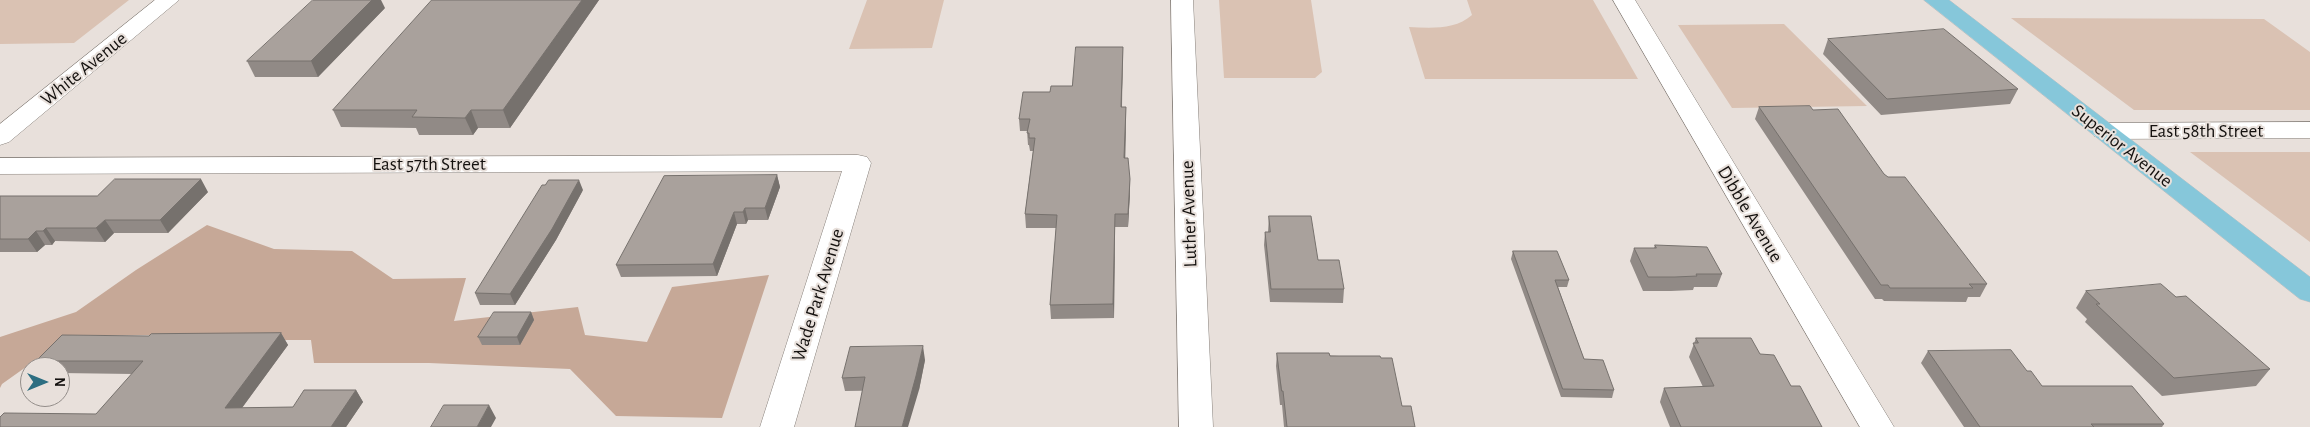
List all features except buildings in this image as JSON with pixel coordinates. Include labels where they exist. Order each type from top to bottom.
[{"type":"main road","name":"Superior Avenue","points":[[1935,0],[2310,292]]},
{"type":"street","name":"White Avenue","points":[[0,138],[168,0]]},
{"type":"street","name":"Luther Avenue","points":[[1182,0],[1196,427]]},
{"type":"street","name":"Dibble Avenue","points":[[1624,0],[1877,427]]},
{"type":"street","name":"East 58th Street","points":[[2102,131],[2310,130]]},
{"type":"street","name":"East 57th Street","points":[[0,166],[858,163]]},
{"type":"street","name":"Wade Park Avenue","points":[[777,427],[858,163]]},
{"type":"shaded area","points":[[0,0],[129,0],[74,43],[0,44]]},
{"type":"shaded area","points":[[867,0],[944,0],[932,48],[849,49]]},
{"type":"shaded area","points":[[1219,0],[1311,0],[1322,72],[1315,78],[1224,78]]},
{"type":"shaded area","points":[[1467,0],[1593,0],[1638,79],[1425,79],[1409,27],[1450,26],[1465,20],[1472,15]]},
{"type":"shaded area","points":[[2011,18],[2264,19],[2310,52],[2310,110],[2134,110]]},
{"type":"shaded area","points":[[1784,24],[1867,106],[1732,108],[1678,25]]},
{"type":"shaded area","points":[[2190,152],[2310,152],[2310,242]]},
{"type":"shaded area","points":[[207,225],[274,249],[352,251],[393,279],[466,278],[454,321],[578,307],[585,335],[647,342],[672,287],[769,275],[722,418],[616,416],[570,369],[429,363],[314,363],[311,340],[219,340],[158,335],[71,335],[40,357],[20,357],[20,371],[2,384],[0,388],[0,337],[76,312],[136,270]]}]
